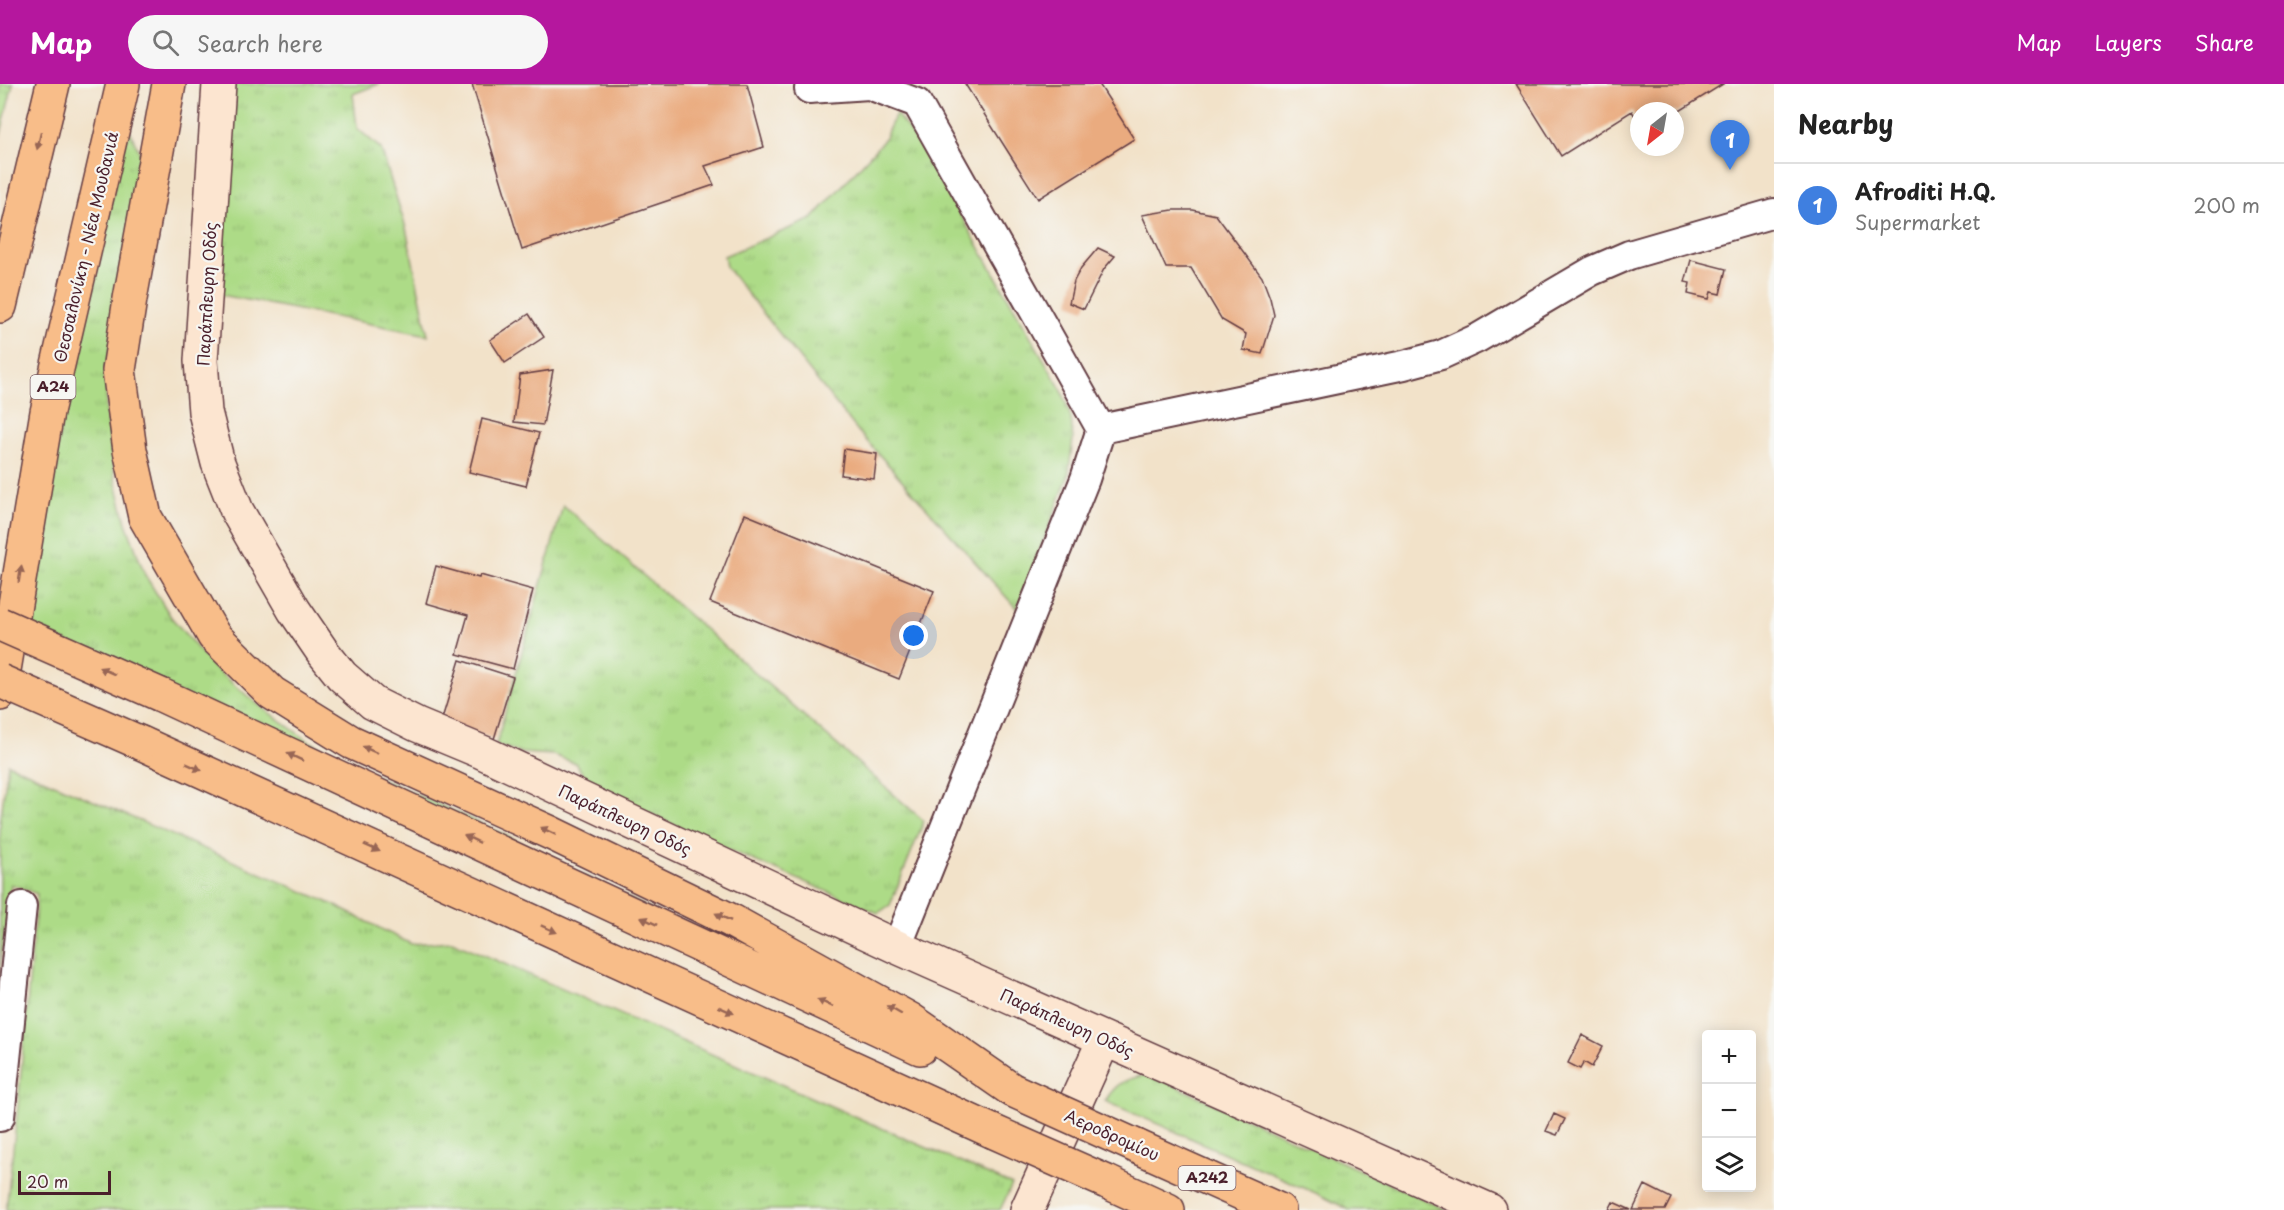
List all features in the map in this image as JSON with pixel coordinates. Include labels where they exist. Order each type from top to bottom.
[{"type":"highway","points":[[0,306],[53,84]]},
{"type":"highway","name":"Θεσσαλονίκη - Νέα Μουδανιά","points":[[0,694],[47,412],[123,84]]},
{"type":"highway","points":[[170,84],[119,370],[129,450],[145,517],[214,636],[272,693],[351,742],[551,832],[732,921],[911,1020],[1012,1090]]},
{"type":"highway","points":[[0,624],[161,695],[1012,1090]]},
{"type":"highway","points":[[0,681],[1168,1210]]},
{"type":"highway","name":"Αεροδρομίου","points":[[1012,1090],[1279,1210]]},
{"type":"street","name":"Παράπλευρη Οδός","points":[[219,84],[201,361],[205,412],[218,463],[237,511],[294,610],[321,651],[342,676],[373,703],[417,725],[482,752],[897,947],[1489,1210]]},
{"type":"street","points":[[809,89],[868,85],[914,94],[1101,429],[1085,479],[897,947]]},
{"type":"street","points":[[1101,429],[1404,365],[1441,355],[1478,338],[1592,271],[1629,255],[1774,213]]},
{"type":"street","points":[[0,1117],[22,906]]},
{"type":"street","points":[[1027,1210],[1104,1040]]},
{"type":"green space","points":[[0,84],[13,84],[0,137]]},
{"type":"green space","points":[[230,84],[379,84],[353,94],[357,128],[381,149],[406,228],[428,335],[216,294]]},
{"type":"green space","points":[[896,114],[918,141],[1062,391],[1071,418],[1073,439],[1068,477],[1017,609],[858,431],[726,267],[724,256],[812,219],[883,141]]},
{"type":"green space","points":[[128,126],[145,165],[107,364],[106,409],[115,479],[126,523],[145,575],[171,617],[214,668],[256,703],[307,740],[370,773],[489,827],[672,920],[25,623],[61,422]]},
{"type":"green space","points":[[563,505],[924,821],[890,905],[878,913],[703,839],[600,790],[589,782],[575,763],[553,755],[522,753],[496,745]]},
{"type":"green space","points":[[8,764],[332,904],[411,944],[452,941],[1012,1185],[1000,1210],[6,1210],[37,894],[11,884],[0,969],[0,823]]},
{"type":"green space","points":[[1149,1074],[1447,1210],[1349,1210],[1318,1194],[1105,1101],[1118,1085]]},
{"type":"building","points":[[472,84],[747,84],[764,147],[705,166],[714,185],[522,250]]},
{"type":"building","points":[[965,84],[1099,84],[1134,139],[1038,199]]},
{"type":"building","points":[[1516,84],[1723,84],[1684,108],[1684,102],[1630,102],[1630,112],[1561,156]]},
{"type":"building","points":[[1173,210],[1193,210],[1216,215],[1262,277],[1274,315],[1262,354],[1243,350],[1246,334],[1222,320],[1191,268],[1166,268],[1142,215]]},
{"type":"building","points":[[1098,248],[1115,256],[1104,269],[1084,309],[1069,303],[1074,281],[1081,268]]},
{"type":"building","points":[[1691,260],[1726,269],[1720,294],[1711,292],[1709,299],[1688,294],[1690,283],[1685,282]]},
{"type":"building","points":[[529,314],[544,337],[505,363],[490,340]]},
{"type":"building","points":[[553,370],[543,425],[514,422],[520,375]]},
{"type":"building","points":[[482,419],[539,433],[526,486],[469,472]]},
{"type":"building","points":[[844,449],[877,454],[874,479],[841,475]]},
{"type":"building","points":[[745,514],[934,591],[899,679],[710,602]]},
{"type":"building","points":[[436,566],[479,578],[480,575],[533,590],[513,669],[457,654],[468,615],[426,603]]},
{"type":"building","points":[[460,660],[513,677],[494,739],[441,722]]},
{"type":"building","points":[[1582,1035],[1603,1046],[1592,1067],[1584,1062],[1580,1069],[1568,1063]]},
{"type":"building","points":[[1554,1114],[1565,1119],[1557,1135],[1546,1131]]},
{"type":"building","points":[[1645,1185],[1671,1198],[1665,1210],[1633,1210]]},
{"type":"building","points":[[1613,1202],[1631,1210],[1609,1210]]},
{"type":"place","name":"Afroditi H.Q.","points":[[1730,170]]}]
